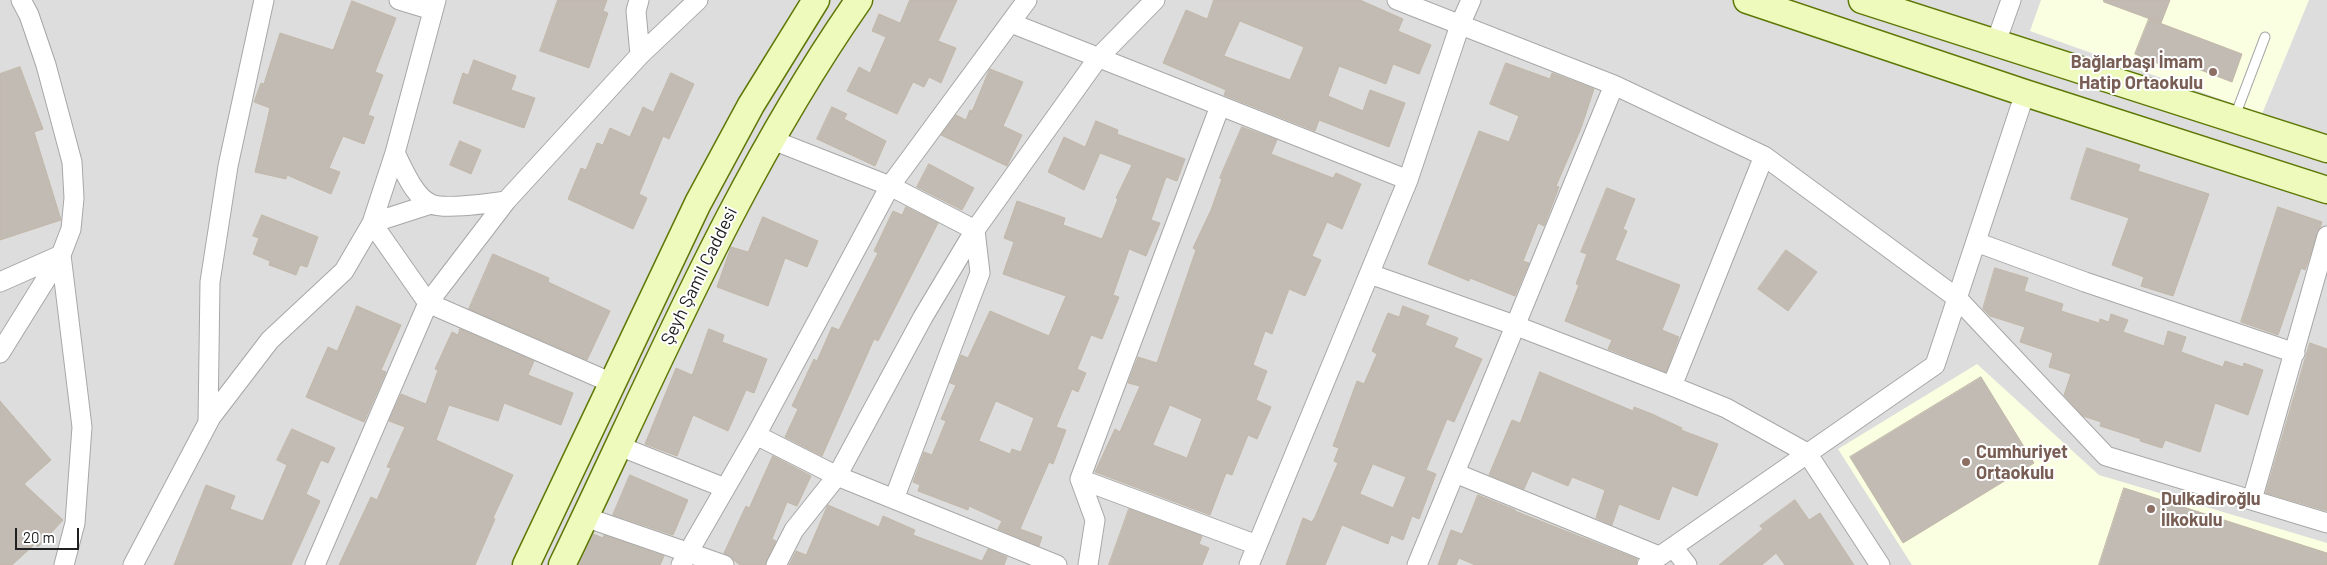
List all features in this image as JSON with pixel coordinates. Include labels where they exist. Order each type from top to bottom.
[{"type":"main road","name":"Şeyh Şamil Caddesi","points":[[526,565],[685,228],[726,148],[816,0]]},
{"type":"main road","name":"Şeyh Şamil Caddesi","points":[[562,565],[705,263],[770,139],[859,0]]},
{"type":"main road","points":[[1748,0],[2025,93],[2327,190]]},
{"type":"main road","points":[[1862,0],[1995,45],[2234,119],[2327,150]]},
{"type":"street","points":[[0,353],[61,255],[71,229],[74,198],[72,162],[46,65],[29,15],[21,0]]},
{"type":"street","points":[[208,422],[210,282],[228,166],[264,0]]},
{"type":"street","points":[[132,565],[208,422],[270,340],[344,271],[372,223],[395,153],[434,5],[399,0]]},
{"type":"street","points":[[639,0],[636,11],[640,54]]},
{"type":"street","points":[[315,565],[428,303],[506,200],[640,54],[698,0]]},
{"type":"street","points":[[684,559],[756,436],[890,186],[1027,0]]},
{"type":"street","points":[[776,565],[794,530],[837,476],[923,317],[975,230],[1098,58],[1155,0]]},
{"type":"street","points":[[1397,0],[1614,85],[1764,156],[1957,298],[2106,456],[2327,523]]},
{"type":"street","points":[[1249,565],[1408,180],[1460,25],[1472,0]]},
{"type":"street","points":[[1995,45],[2011,0]]},
{"type":"street","points":[[1011,23],[1408,180]]},
{"type":"street","points":[[1417,565],[1614,85]]},
{"type":"street","points":[[1660,556],[1935,365],[2025,93]]},
{"type":"street","points":[[1088,565],[1095,520],[1080,479],[1220,106]]},
{"type":"street","points":[[770,139],[890,186],[975,230]]},
{"type":"street","points":[[395,153],[412,188],[431,204]]},
{"type":"street","points":[[1672,386],[1764,156]]},
{"type":"street","points":[[372,223],[431,204],[472,206],[506,200]]},
{"type":"street","points":[[372,223],[428,303],[612,383]]},
{"type":"street","points":[[894,499],[980,273],[975,230]]},
{"type":"street","points":[[2252,500],[2327,236]]},
{"type":"street","points":[[1976,242],[2085,282],[2295,353]]},
{"type":"street","points":[[0,282],[61,255]]},
{"type":"street","points":[[52,565],[67,557],[75,523],[82,428],[61,255]]},
{"type":"street","points":[[1370,274],[1514,325],[1726,408],[1807,453],[1880,565]]},
{"type":"street","points":[[756,436],[837,476],[1057,565]]},
{"type":"street","points":[[619,446],[725,488]]},
{"type":"street","points":[[1455,473],[1660,556],[1687,565]]},
{"type":"street","points":[[1080,479],[1257,546]]},
{"type":"street","points":[[586,517],[684,559],[724,565]]},
{"type":"lane","points":[[2234,119],[2265,37]]},
{"type":"shaded area","points":[[0,0],[2327,0],[2327,565],[0,565]]},
{"type":"shaded area","name":"Bağlarbaşı İmam Hatip Ortaokulu","points":[[2041,0],[2309,0],[2262,114],[2030,31]]},
{"type":"shaded area","name":"Cumhuriyet Ortaokulu","points":[[1977,364],[2099,475],[2327,543],[2327,565],[1912,565],[1838,449]]},
{"type":"building","points":[[558,0],[607,0],[603,11],[608,13],[589,68],[540,51]]},
{"type":"building","points":[[910,0],[957,0],[938,41],[956,48],[941,83],[929,77],[924,87],[913,82],[897,114],[847,91],[859,67],[870,73],[886,37],[872,31],[879,14],[900,23]]},
{"type":"building","points":[[1214,0],[1360,0],[1403,19],[1398,31],[1431,45],[1419,74],[1393,64],[1386,84],[1339,66],[1328,96],[1363,111],[1370,90],[1405,103],[1389,147],[1319,120],[1315,131],[1224,95],[1226,90],[1163,63],[1186,10],[1207,19]],"holes":[[[1240,21],[1304,47],[1290,80],[1224,56]]]},
{"type":"building","points":[[2104,0],[2170,0],[2161,23],[2104,2]]},
{"type":"building","points":[[352,1],[396,18],[375,72],[383,75],[368,115],[374,117],[364,144],[343,136],[329,168],[340,172],[331,194],[287,175],[286,179],[255,172],[270,108],[254,102],[261,83],[264,84],[280,33],[333,50]]},
{"type":"building","points":[[2149,19],[2242,54],[2232,82],[2172,59],[2169,68],[2135,54]]},
{"type":"building","points":[[474,60],[516,76],[511,90],[535,98],[524,128],[453,103],[463,73],[468,75]]},
{"type":"building","points":[[1506,63],[1550,79],[1552,73],[1594,89],[1581,128],[1556,186],[1559,187],[1544,226],[1538,223],[1523,261],[1529,263],[1515,296],[1470,278],[1469,281],[1428,264],[1479,131],[1509,142],[1519,116],[1490,104]]},
{"type":"building","points":[[20,67],[43,129],[34,132],[61,220],[0,240],[0,74]]},
{"type":"building","points":[[990,69],[1023,82],[1003,126],[1022,135],[1007,166],[941,135],[956,115],[966,120],[970,110],[972,111]]},
{"type":"building","points":[[671,73],[694,84],[669,139],[663,136],[639,194],[647,198],[633,229],[568,199],[581,168],[586,170],[597,143],[603,145],[610,128],[630,137],[643,107],[653,112]]},
{"type":"building","points":[[832,107],[847,114],[844,119],[886,141],[875,166],[817,139]]},
{"type":"building","points":[[1096,121],[1118,130],[1117,134],[1185,159],[1177,181],[1166,177],[1151,220],[1160,223],[1146,256],[1129,249],[1113,295],[1119,297],[1102,339],[1091,335],[1077,369],[1086,373],[1078,392],[1072,389],[1056,427],[1066,430],[1053,464],[1049,462],[1020,529],[1042,537],[1039,546],[998,529],[1002,521],[969,506],[968,510],[918,491],[920,485],[913,482],[924,452],[932,455],[946,421],[941,419],[956,385],[950,383],[961,355],[968,358],[990,311],[1049,336],[1066,296],[1003,274],[1014,242],[1004,238],[1017,201],[1065,218],[1063,225],[1102,239],[1118,199],[1116,198],[1132,165],[1100,153],[1084,190],[1048,172],[1064,137],[1085,147]],"holes":[[[996,401],[1034,418],[1021,452],[1012,449],[1010,454],[979,441]]]},
{"type":"building","points":[[1242,127],[1277,140],[1271,154],[1333,178],[1336,173],[1361,184],[1342,229],[1327,222],[1312,256],[1321,260],[1305,296],[1289,289],[1272,334],[1265,331],[1253,365],[1267,371],[1256,400],[1271,407],[1257,439],[1248,435],[1232,475],[1226,473],[1210,515],[1095,472],[1115,429],[1120,432],[1140,386],[1128,383],[1138,357],[1157,363],[1196,250],[1193,248],[1211,210],[1222,179],[1220,178]],"holes":[[[1170,405],[1202,419],[1187,458],[1153,445]]]},
{"type":"building","points":[[460,141],[481,150],[471,174],[450,165]]},
{"type":"building","points":[[2087,148],[2140,165],[2138,171],[2209,194],[2173,296],[2141,286],[2144,277],[2112,265],[2129,218],[2071,199]]},
{"type":"building","points":[[929,164],[974,188],[962,210],[917,187]]},
{"type":"building","points":[[1607,188],[1635,199],[1623,229],[1627,231],[1615,260],[1680,285],[1662,330],[1679,337],[1666,372],[1608,349],[1612,340],[1565,321],[1579,285],[1576,284],[1587,254],[1581,252]]},
{"type":"building","points":[[906,207],[938,223],[878,341],[874,339],[822,456],[785,437],[798,409],[792,406],[814,359],[817,361],[832,327],[839,330],[878,253],[874,251],[893,211],[902,215]]},
{"type":"building","points":[[2278,207],[2322,222],[2305,270],[2301,268],[2278,335],[2241,322]]},
{"type":"building","points":[[262,215],[318,237],[307,267],[300,265],[296,275],[269,265],[270,261],[253,254],[259,238],[253,236]]},
{"type":"building","points":[[763,217],[818,241],[807,267],[785,258],[768,306],[717,287],[731,247],[748,252]]},
{"type":"building","points":[[1786,250],[1817,272],[1788,311],[1758,289]]},
{"type":"building","points":[[493,254],[549,278],[548,282],[610,311],[587,360],[469,309]]},
{"type":"building","points":[[1995,268],[2028,278],[2024,291],[2063,304],[2061,311],[2099,323],[2100,319],[2109,322],[2111,314],[2128,320],[2123,332],[2164,346],[2168,331],[2186,337],[2181,352],[2223,367],[2225,361],[2243,367],[2244,363],[2263,370],[2248,415],[2215,403],[2200,452],[2165,440],[2162,448],[2100,426],[2101,422],[2083,416],[2064,395],[2071,374],[2049,367],[2053,353],[2020,342],[2025,327],[1990,316],[1983,309]]},
{"type":"building","points":[[357,306],[401,325],[381,370],[386,372],[364,422],[306,397],[328,347],[337,351]]},
{"type":"building","points":[[1403,306],[1429,316],[1425,325],[1458,338],[1454,347],[1482,359],[1454,422],[1447,419],[1426,470],[1436,474],[1419,519],[1412,516],[1403,540],[1391,535],[1388,544],[1342,525],[1325,565],[1286,565],[1303,518],[1312,522],[1338,463],[1334,461],[1339,448],[1333,446],[1357,381],[1364,384],[1377,354],[1372,351],[1388,313],[1399,317]],"holes":[[[1373,464],[1406,477],[1393,508],[1360,494]]]},
{"type":"building","points":[[460,329],[534,361],[528,375],[573,393],[561,425],[504,403],[498,421],[449,405],[436,440],[513,475],[493,518],[495,519],[475,565],[339,565],[371,497],[377,500],[391,468],[387,467],[405,427],[389,421],[401,394],[426,404],[438,370],[435,369],[452,332],[458,335]]},
{"type":"building","points":[[709,329],[724,335],[722,342],[767,359],[754,393],[746,390],[728,431],[693,415],[677,456],[645,444],[676,368],[692,375]]},
{"type":"building","points":[[2310,343],[2327,349],[2327,511],[2266,493]]},
{"type":"building","points":[[1540,372],[1633,411],[1634,407],[1652,414],[1682,428],[1681,430],[1718,444],[1697,496],[1672,486],[1659,520],[1619,504],[1612,525],[1596,518],[1605,490],[1572,477],[1568,486],[1532,471],[1524,489],[1489,475],[1512,420],[1520,423]]},
{"type":"building","points":[[1981,377],[2034,463],[1903,543],[1850,457]]},
{"type":"building","points":[[0,401],[51,460],[24,484],[63,520],[38,547],[35,544],[12,565],[0,565]]},
{"type":"building","points":[[292,429],[335,448],[328,463],[321,460],[306,494],[320,501],[291,565],[174,565],[206,485],[235,496],[230,509],[263,521],[287,465],[277,460]]},
{"type":"building","points":[[773,456],[811,476],[797,506],[787,502],[772,539],[776,541],[765,565],[740,565],[724,553],[746,506],[749,508]]},
{"type":"building","points":[[630,475],[688,500],[673,535],[613,515]]},
{"type":"building","name":"Dulkadiroğlu İlkokulu","points":[[2124,488],[2327,553],[2327,565],[2099,565]]},
{"type":"building","points":[[1478,495],[1637,559],[1636,565],[1475,565],[1459,558],[1456,565],[1438,565],[1451,530],[1462,534]]},
{"type":"building","points":[[1795,500],[1809,520],[1820,513],[1854,565],[1785,565],[1776,553],[1762,565],[1719,565],[1763,529],[1760,526]]},
{"type":"building","points":[[828,505],[879,527],[883,516],[915,530],[913,535],[982,561],[988,549],[1007,557],[1004,565],[789,565],[796,551],[806,555]]},
{"type":"building","points":[[1129,509],[1202,536],[1199,544],[1209,548],[1202,565],[1109,565]]},
{"type":"building","points":[[593,534],[603,538],[604,535],[664,556],[660,565],[579,565]]},
{"type":"place","name":"Bağlarbaşı İmam Hatip Ortaokulu","points":[[2213,72]]},
{"type":"place","name":"Cumhuriyet Ortaokulu","points":[[1966,462]]},
{"type":"place","name":"Dulkadiroğlu İlkokulu","points":[[2151,509]]}]
